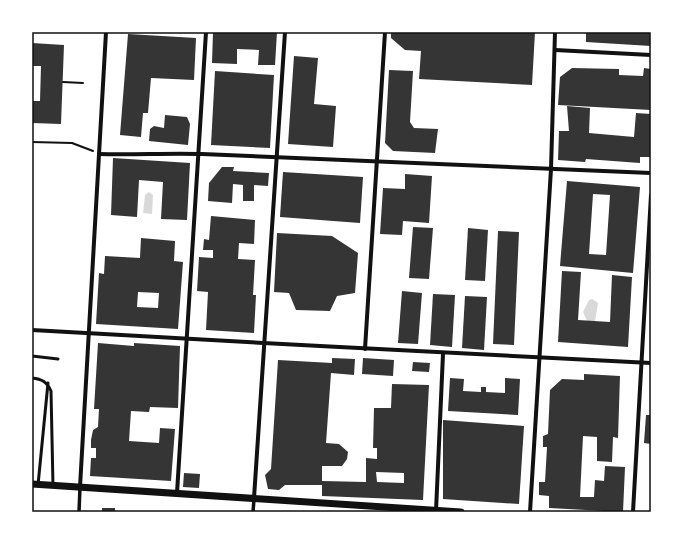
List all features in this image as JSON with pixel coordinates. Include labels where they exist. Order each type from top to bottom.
[{"type":"street","points":[[79,512],[106,32]]},
{"type":"street","points":[[177,493],[186,338],[200,154],[206,32]]},
{"type":"street","points":[[253,512],[285,32]]},
{"type":"street","points":[[364,349],[378,161],[385,32]]},
{"type":"street","points":[[530,512],[552,169],[555,32]]},
{"type":"street","points":[[555,50],[651,55]]},
{"type":"street","points":[[99,154],[200,154],[277,159],[378,161],[651,173]]},
{"type":"street","points":[[633,512],[651,195]]},
{"type":"street","points":[[32,330],[443,354],[651,363]]},
{"type":"street","points":[[436,511],[443,354]]},
{"type":"street","points":[[35,484],[461,512]]},
{"type":"lane","points":[[32,356],[58,358]]},
{"type":"lane","points":[[32,378],[41,379],[48,383],[51,391],[53,486]]},
{"type":"lane","points":[[35,484],[48,383]]},
{"type":"path","points":[[63,82],[82,83]]},
{"type":"path","points":[[32,142],[72,143],[99,154]]},
{"type":"shaded area","points":[[149,192],[153,195],[152,214],[143,213],[145,195]]},
{"type":"shaded area","points":[[592,299],[598,303],[595,321],[587,321],[583,312],[589,300]]},
{"type":"building","points":[[213,32],[277,32],[275,65],[258,65],[259,50],[237,49],[237,64],[212,63]]},
{"type":"building","points":[[391,32],[535,32],[532,85],[419,79],[421,51],[405,50],[391,38]]},
{"type":"building","points":[[586,32],[651,32],[651,46],[586,42]]},
{"type":"building","points":[[128,34],[196,38],[194,80],[151,78],[148,113],[143,113],[141,137],[120,135]]},
{"type":"building","points":[[32,43],[64,45],[61,124],[32,123],[32,101],[40,101],[41,66],[32,66]]},
{"type":"building","points":[[294,56],[318,58],[314,104],[336,106],[333,147],[288,144]]},
{"type":"building","points":[[572,68],[619,69],[619,75],[643,76],[644,68],[651,69],[651,110],[558,105],[560,77]]},
{"type":"building","points":[[389,70],[413,71],[410,122],[414,128],[438,129],[435,153],[393,151],[385,143]]},
{"type":"building","points":[[215,71],[274,75],[270,148],[211,145]]},
{"type":"building","points":[[567,106],[590,108],[589,133],[634,137],[636,113],[651,114],[651,157],[640,157],[640,163],[586,159],[585,162],[558,160],[559,131],[569,131]]},
{"type":"building","points":[[165,115],[187,117],[190,124],[188,145],[149,141],[150,129],[154,126],[164,128]]},
{"type":"building","points":[[113,158],[190,163],[187,220],[161,219],[163,182],[139,180],[137,217],[111,215]]},
{"type":"building","points":[[222,167],[234,167],[233,171],[269,173],[268,186],[254,185],[254,201],[243,201],[243,185],[233,184],[232,203],[208,201],[209,183]]},
{"type":"building","points":[[283,172],[363,177],[360,223],[280,217]]},
{"type":"building","points":[[405,174],[432,176],[429,223],[403,221],[402,235],[380,234],[383,188],[405,189]]},
{"type":"building","points":[[567,181],[640,187],[633,273],[560,266]],"holes":[[[593,194],[610,195],[606,255],[589,254]]]},
{"type":"building","points":[[211,216],[255,220],[254,244],[239,243],[238,259],[255,260],[253,295],[256,295],[254,333],[206,330],[208,292],[197,291],[199,257],[213,258],[213,250],[203,250],[204,239],[209,240]]},
{"type":"building","points":[[413,227],[433,228],[429,279],[409,278]]},
{"type":"building","points":[[468,228],[488,230],[485,281],[465,280]]},
{"type":"building","points":[[498,231],[519,232],[514,345],[493,344]]},
{"type":"building","points":[[277,233],[332,236],[358,253],[355,293],[337,296],[330,311],[296,310],[289,293],[274,292]]},
{"type":"building","points":[[141,238],[175,241],[174,261],[183,262],[178,329],[96,324],[99,273],[104,274],[105,256],[140,258]],"holes":[[[138,292],[159,293],[158,308],[137,307]]]},
{"type":"building","points":[[562,271],[581,272],[578,320],[610,322],[612,275],[632,277],[628,347],[558,342]]},
{"type":"building","points":[[402,291],[422,293],[418,344],[398,343]]},
{"type":"building","points":[[433,294],[455,295],[452,347],[430,345]]},
{"type":"building","points":[[465,296],[487,297],[484,350],[462,348]]},
{"type":"building","points":[[98,343],[134,346],[134,343],[180,346],[178,408],[150,407],[149,412],[131,411],[129,441],[159,443],[160,428],[175,429],[171,481],[90,476],[91,458],[96,458],[96,448],[91,448],[91,440],[93,430],[98,427],[99,409],[94,409]]},
{"type":"building","points":[[332,358],[355,359],[354,375],[331,373],[326,443],[339,444],[348,452],[347,459],[342,466],[322,466],[322,481],[366,482],[366,458],[377,459],[377,448],[373,448],[374,408],[391,408],[392,384],[429,385],[423,500],[322,496],[322,485],[285,485],[279,490],[268,489],[265,475],[271,469],[278,360],[332,363]],"holes":[[[376,472],[404,473],[404,483],[377,482]]]},
{"type":"building","points":[[363,358],[394,360],[393,376],[362,374]]},
{"type":"building","points":[[413,362],[430,363],[429,372],[412,371]]},
{"type":"building","points":[[584,374],[620,376],[618,438],[613,437],[612,462],[597,461],[597,437],[583,436],[580,497],[594,497],[595,480],[604,481],[605,466],[625,467],[623,512],[549,508],[549,496],[539,495],[539,482],[545,482],[547,447],[543,447],[543,436],[548,434],[550,390],[562,379],[584,380]]},
{"type":"building","points":[[450,378],[464,379],[463,391],[481,392],[481,387],[486,387],[486,392],[505,393],[505,378],[520,379],[518,415],[448,411]]},
{"type":"building","points":[[646,415],[651,415],[651,444],[644,443]]},
{"type":"building","points":[[443,420],[524,426],[519,504],[443,499]]},
{"type":"building","points":[[184,473],[200,474],[199,488],[183,487]]},
{"type":"building","points":[[102,508],[115,508],[115,512],[102,512]]}]
